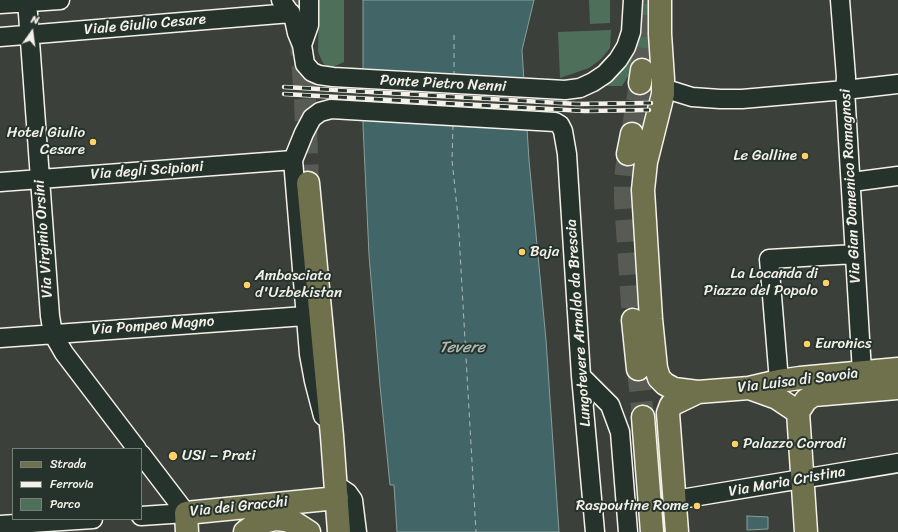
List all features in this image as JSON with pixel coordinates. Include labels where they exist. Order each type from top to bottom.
[{"type":"main road","points":[[660,0],[663,88],[658,116],[646,162],[643,190],[651,319],[656,368],[661,381],[670,388],[698,392]]},
{"type":"main road","points":[[308,183],[332,436],[339,532]]},
{"type":"main road","points":[[633,320],[638,369]]},
{"type":"main road","name":"Via Luisa di Savoia","points":[[698,392],[749,388],[800,378],[898,369]]},
{"type":"main road","points":[[749,388],[777,398],[798,412],[806,532]]},
{"type":"main road","name":"Via Luisa di Savoia","points":[[798,412],[806,400],[814,395],[898,388]]},
{"type":"main road","points":[[677,532],[668,413],[671,405],[698,392]]},
{"type":"main road","points":[[642,417],[652,532]]},
{"type":"main road","name":"Via dei Gracchi","points":[[187,522],[336,492]]},
{"type":"main road","points":[[245,532],[260,523],[276,519],[295,523],[309,532]]},
{"type":"street","points":[[0,4],[60,0]]},
{"type":"street","points":[[302,45],[309,25],[309,0]]},
{"type":"street","name":"Ponte Pietro Nenni","points":[[302,45],[304,62],[308,69],[320,75],[333,77],[570,90],[586,85],[605,74],[615,64],[624,51],[629,38],[632,23],[633,0]]},
{"type":"street","name":"Via Gian Domenico Romagnosi","points":[[840,0],[846,77],[845,90],[852,182],[862,372]]},
{"type":"street","name":"Via Virginio Orsini","points":[[27,1],[50,316],[53,334],[64,353],[136,448]]},
{"type":"street","points":[[286,7],[294,19],[298,37],[302,45]]},
{"type":"street","name":"Viale Giulio Cesare","points":[[0,36],[29,35],[286,7]]},
{"type":"street","points":[[663,88],[692,97],[756,99],[898,84]]},
{"type":"street","name":"Ponte Pietro Nenni","points":[[294,160],[304,133],[312,118],[324,110],[331,109],[552,121]]},
{"type":"street","name":"Lungotevere Arnaldo da Brescia","points":[[552,121],[561,127],[566,142],[581,376],[595,532]]},
{"type":"street","points":[[294,160],[305,316],[314,382],[323,414],[332,436]]},
{"type":"street","name":"Via degli Scipioni","points":[[0,182],[294,160]]},
{"type":"street","points":[[852,182],[898,176]]},
{"type":"street","points":[[779,381],[769,259],[855,254]]},
{"type":"street","name":"Via Pompeo Magno","points":[[0,338],[305,316]]},
{"type":"street","points":[[581,376],[610,405],[620,432],[628,532]]},
{"type":"street","points":[[142,455],[187,522]]},
{"type":"street","name":"Via Maria Cristina","points":[[675,500],[898,463]]},
{"type":"street","points":[[336,492],[348,493],[353,500],[357,532]]},
{"type":"street","name":"Via dei Gracchi","points":[[142,516],[187,522]]},
{"type":"street","points":[[0,525],[78,520]]},
{"type":"green space","points":[[319,0],[344,0],[344,62],[333,67],[327,66],[323,63],[318,52]]},
{"type":"green space","points":[[589,0],[610,0],[610,23],[590,24]]},
{"type":"green space","points":[[640,0],[651,0],[653,76],[634,67],[622,86],[605,86],[622,64]]},
{"type":"green space","points":[[611,30],[610,48],[601,59],[589,68],[560,78],[558,32]]},
{"type":"water","name":"Tevere","points":[[363,0],[534,0],[522,50],[529,160],[546,340],[559,532],[397,532],[394,485],[390,485],[369,255],[363,125]]},
{"type":"water","points":[[747,516],[768,517],[768,529],[747,530]]},
{"type":"pier","points":[[362,68],[525,77],[529,129],[361,121]]},
{"type":"ferry route","points":[[454,31],[454,76]]},
{"type":"ferry route","points":[[453,93],[453,108]]},
{"type":"ferry route","points":[[453,125],[452,160],[458,217],[476,532]]},
{"type":"tunnel","points":[[298,0],[305,100],[308,183]]},
{"type":"tunnel","points":[[642,70],[646,31],[647,0]]},
{"type":"tunnel","points":[[632,134],[640,83]]},
{"type":"tunnel","points":[[628,154],[625,180],[625,200],[633,320]]},
{"type":"tunnel","points":[[638,369],[643,417]]},
{"type":"railway","points":[[284,87],[577,104],[651,103]]},
{"type":"railway","points":[[284,94],[585,111],[649,110]]},
{"type":"place","name":"Hotel Giulio Cesare","points":[[93,142]]},
{"type":"place","name":"Le Galline","points":[[805,156]]},
{"type":"place","name":"Baja","points":[[522,252]]},
{"type":"place","name":"La Locanda di Piazza del Popolo","points":[[826,283]]},
{"type":"place","name":"Ambasciata d'Uzbekistan","points":[[247,285]]},
{"type":"place","name":"Euronics","points":[[807,344]]},
{"type":"place","name":"Palazzo Corrodi","points":[[735,444]]},
{"type":"place","name":"USI – Prati","points":[[173,456]]},
{"type":"place","name":"Raspoutine Rome","points":[[697,506]]}]
